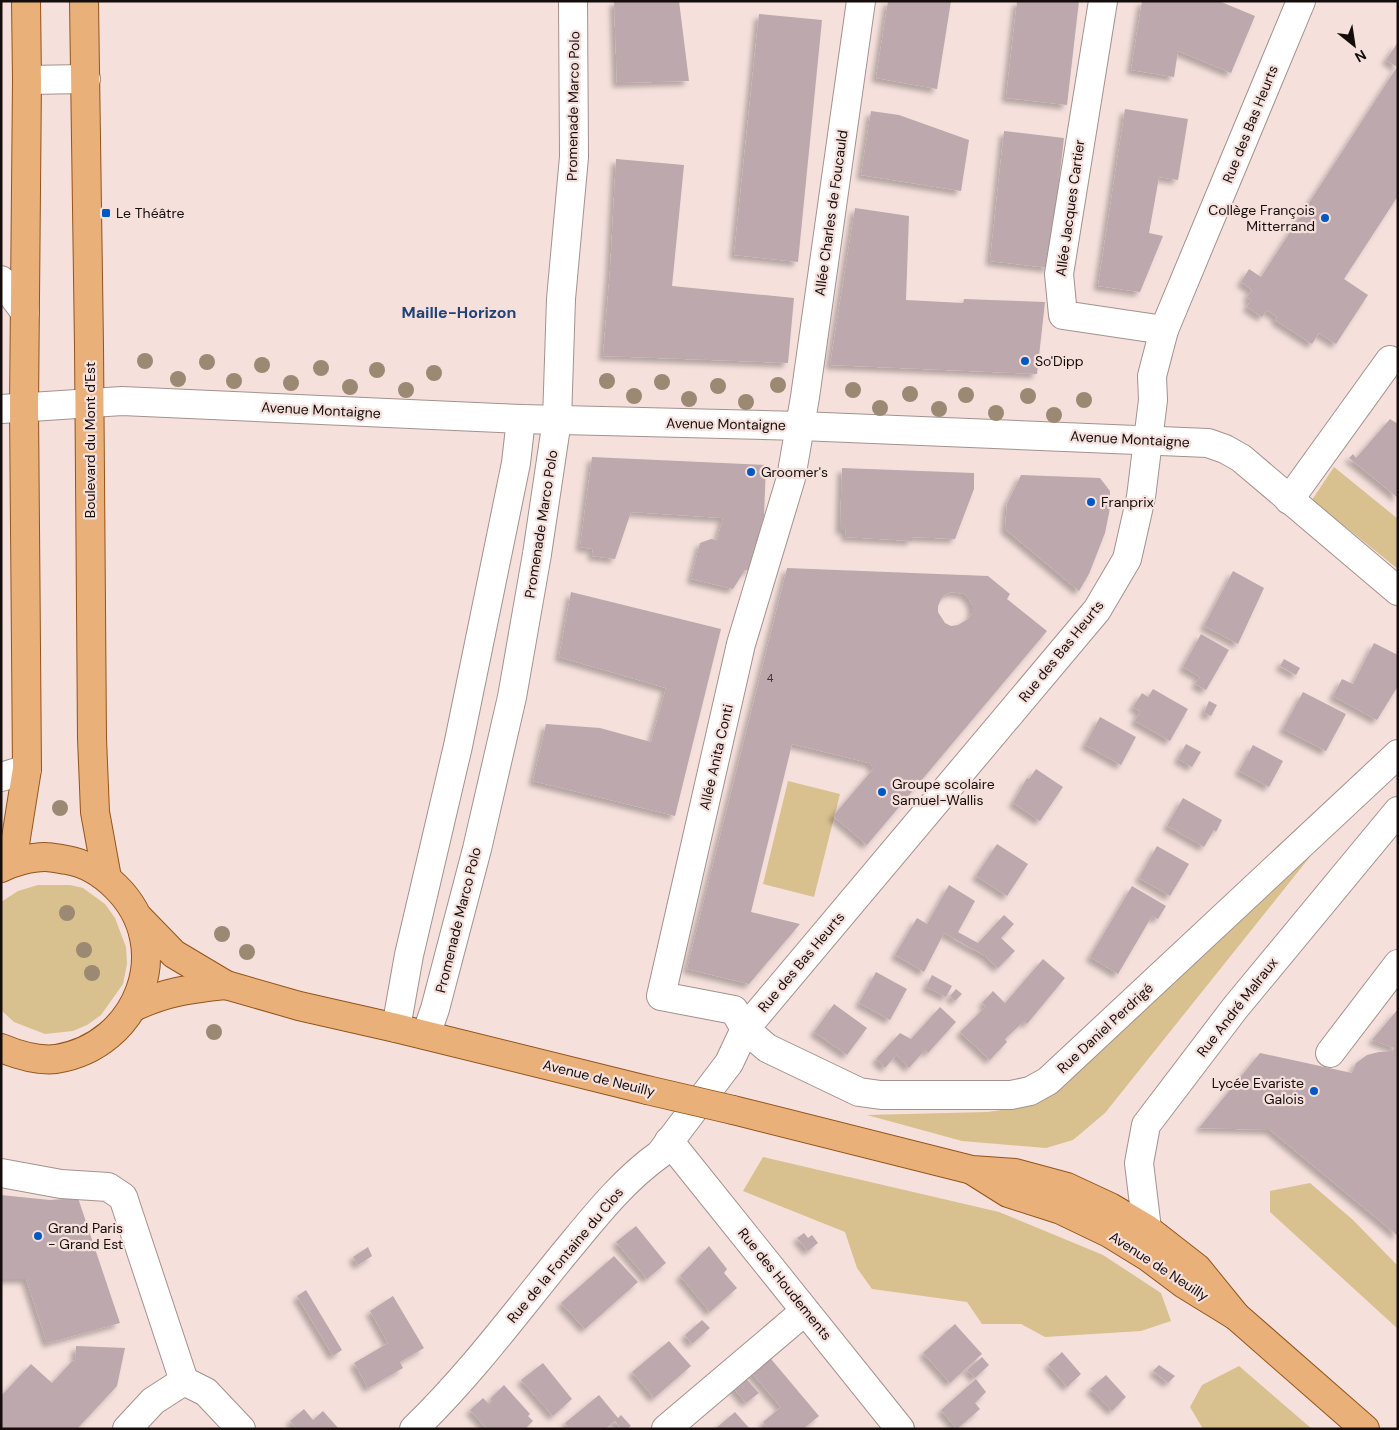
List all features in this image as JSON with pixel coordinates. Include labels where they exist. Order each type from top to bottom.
[{"type":"main road","points":[[1,1048],[22,1057],[55,1059],[87,1051],[114,1032],[134,1007],[145,978],[146,963],[146,948],[138,917],[125,896],[107,878],[78,862],[44,857],[6,866],[27,769],[13,408],[25,312],[26,1]]},
{"type":"main road","name":"Boulevard du Mont d'Est","points":[[84,1],[90,402],[92,738],[96,812],[107,878]]},
{"type":"main road","name":"Avenue de Neuilly","points":[[138,917],[174,954],[226,985],[299,1006],[426,1035],[972,1170],[1015,1173],[1067,1187],[1110,1207],[1147,1229],[1197,1268],[1236,1316]]},
{"type":"main road","name":"Avenue de Neuilly","points":[[134,1007],[149,999],[178,990],[226,985]]},
{"type":"main road","name":"Avenue de Neuilly","points":[[972,1170],[1008,1193],[1061,1210],[1109,1233],[1148,1257],[1184,1284],[1236,1316],[1365,1429]]},
{"type":"street","name":"Promenade Marco Polo","points":[[426,1035],[435,1009],[474,858],[512,697],[537,554],[557,420],[561,299],[574,157],[574,1]]},
{"type":"street","name":"Allée Charles de Foucauld","points":[[800,426],[861,1]]},
{"type":"street","name":"Allée Jacques Cartier","points":[[1103,1],[1059,274],[1063,315],[1164,330]]},
{"type":"street","name":"Rue des Bas Heurts","points":[[745,1029],[1097,610],[1126,558],[1141,496],[1153,400],[1152,376],[1164,330],[1300,1]]},
{"type":"street","points":[[27,80],[86,79]]},
{"type":"street","points":[[1,280],[25,312]]},
{"type":"street","points":[[1289,500],[1390,360]]},
{"type":"street","name":"Avenue Montaigne","points":[[13,408],[122,401],[521,419],[800,426],[1081,437],[1147,442],[1208,443],[1241,458],[1398,592]]},
{"type":"street","points":[[396,1028],[409,955],[458,746],[516,464],[521,419]]},
{"type":"street","name":"Allée Anita Conti","points":[[745,1029],[734,1010],[661,996],[742,644],[791,478],[800,426]]},
{"type":"street","name":"Rue Daniel Perdrigé","points":[[745,1029],[767,1048],[859,1092],[881,1095],[1010,1095],[1030,1091],[1048,1081],[1398,754]]},
{"type":"street","points":[[1,777],[27,769]]},
{"type":"street","name":"Rue André Malraux","points":[[1147,1229],[1139,1163],[1146,1125],[1235,1008],[1398,811]]},
{"type":"street","points":[[1330,1053],[1398,964]]},
{"type":"street","name":"Rue de la Fontaine du Clos","points":[[414,1429],[458,1384],[610,1198],[660,1154],[729,1063],[745,1029]]},
{"type":"street","name":"Rue des Houdements","points":[[669,1141],[900,1429]]},
{"type":"street","points":[[1,1172],[61,1184],[108,1187],[123,1197],[195,1387],[241,1429]]},
{"type":"street","points":[[666,1429],[805,1310]]},
{"type":"street","points":[[127,1429],[153,1402],[195,1387]]},
{"type":"shaded area","points":[[1334,467],[1398,519],[1398,569],[1312,500]]},
{"type":"shaded area","points":[[788,781],[840,794],[814,897],[763,884]]},
{"type":"shaded area","points":[[1317,848],[1105,1113],[1073,1140],[1046,1148],[962,1141],[867,1115],[988,1112],[1027,1106],[1057,1091]]},
{"type":"shaded area","points":[[38,885],[70,885],[83,888],[105,904],[115,918],[126,947],[127,964],[123,984],[101,1015],[87,1025],[73,1031],[45,1034],[14,1022],[1,1010],[1,902],[18,891]]},
{"type":"shaded area","points":[[763,1157],[999,1212],[1103,1255],[1161,1293],[1171,1321],[1141,1331],[1045,1337],[1021,1324],[982,1324],[967,1302],[872,1289],[857,1268],[845,1232],[743,1191]]},
{"type":"shaded area","points":[[1310,1183],[1353,1220],[1398,1266],[1398,1329],[1270,1212],[1270,1191]]},
{"type":"shaded area","points":[[1239,1366],[1312,1429],[1203,1429],[1190,1407],[1202,1385]]},
{"type":"building","points":[[614,1],[679,1],[689,81],[617,83]]},
{"type":"building","points":[[888,1],[951,1],[937,89],[876,78]]},
{"type":"building","points":[[1017,1],[1079,1],[1067,105],[1006,98]]},
{"type":"building","points":[[1142,1],[1219,1],[1255,16],[1231,73],[1178,51],[1174,77],[1131,70]]},
{"type":"building","points":[[759,14],[822,20],[798,262],[734,255]]},
{"type":"building","points":[[1398,42],[1398,196],[1344,279],[1368,295],[1336,344],[1319,333],[1312,344],[1275,320],[1277,317],[1267,310],[1262,317],[1247,307],[1251,300],[1247,297],[1252,290],[1241,282],[1249,269],[1261,277],[1397,67],[1386,60]]},
{"type":"building","points":[[1125,109],[1188,119],[1178,180],[1159,177],[1149,233],[1163,236],[1140,292],[1098,286]]},
{"type":"building","points":[[871,111],[899,115],[969,140],[961,191],[861,175]]},
{"type":"building","points":[[1004,131],[1064,138],[1049,268],[990,261]]},
{"type":"building","points":[[616,159],[684,165],[672,286],[794,298],[788,363],[603,356]]},
{"type":"building","points":[[855,208],[909,216],[906,300],[963,303],[964,299],[1045,302],[1037,374],[830,365]]},
{"type":"building","points":[[1390,419],[1398,424],[1398,498],[1349,458],[1353,454],[1356,458]]},
{"type":"building","points":[[592,457],[766,465],[764,516],[749,571],[745,570],[733,589],[691,579],[700,543],[711,539],[717,540],[723,518],[631,512],[615,559],[592,556],[593,549],[580,547]]},
{"type":"building","points":[[842,468],[974,473],[974,489],[955,539],[912,537],[912,541],[845,537],[846,530],[840,530]]},
{"type":"building","points":[[1021,475],[1100,478],[1110,491],[1110,508],[1105,533],[1089,574],[1079,591],[1005,529],[1007,504]]},
{"type":"building","name":"Groupe scolaire Samuel-Wallis","points":[[787,568],[988,576],[1010,594],[1007,599],[1047,631],[867,845],[833,816],[874,768],[869,763],[792,744],[751,912],[800,924],[749,984],[687,969]],"holes":[[[952,592],[964,594],[972,605],[972,613],[968,619],[958,625],[951,626],[945,623],[938,612],[941,599],[946,594]]]},
{"type":"building","points":[[1233,571],[1264,588],[1238,644],[1204,626]]},
{"type":"building","points":[[571,592],[721,629],[675,816],[533,781],[546,724],[600,728],[651,742],[666,688],[559,657]]},
{"type":"building","points":[[1201,634],[1229,650],[1206,690],[1195,684],[1200,677],[1183,667]]},
{"type":"building","points":[[1374,643],[1398,655],[1398,686],[1377,720],[1333,696],[1342,679],[1353,684]]},
{"type":"building","points":[[1284,659],[1300,668],[1296,675],[1280,666]]},
{"type":"building","points":[[1153,689],[1188,709],[1170,741],[1135,721],[1140,711],[1133,707],[1142,693],[1148,697]]},
{"type":"building","points":[[1303,692],[1346,714],[1326,751],[1283,729]]},
{"type":"building","points":[[1209,701],[1217,705],[1211,716],[1204,713]]},
{"type":"building","points":[[1100,717],[1136,737],[1121,765],[1085,745]]},
{"type":"building","points":[[1186,744],[1201,752],[1192,767],[1178,759]]},
{"type":"building","points":[[1253,745],[1283,761],[1269,787],[1239,771]]},
{"type":"building","points":[[1036,769],[1063,787],[1040,821],[1013,803],[1027,778],[1029,779]]},
{"type":"building","points":[[1183,798],[1222,820],[1216,832],[1214,830],[1204,847],[1167,826]]},
{"type":"building","points":[[997,844],[1028,864],[1007,896],[976,876]]},
{"type":"building","points":[[1157,846],[1189,864],[1170,896],[1139,878]]},
{"type":"building","points":[[949,885],[975,901],[958,932],[978,943],[1004,915],[1014,924],[1001,938],[1015,951],[998,968],[985,956],[944,933],[924,972],[895,955],[917,918],[927,924]]},
{"type":"building","points":[[1132,886],[1166,906],[1158,919],[1152,916],[1118,974],[1090,957]]},
{"type":"building","points":[[1043,959],[1065,978],[1027,1024],[1024,1021],[1005,1039],[1007,1042],[990,1060],[960,1032],[986,1006],[982,1003],[993,991],[1005,1003]]},
{"type":"building","points":[[876,972],[907,989],[890,1020],[859,1003]]},
{"type":"building","points":[[932,975],[952,986],[946,997],[926,987]]},
{"type":"building","points":[[956,989],[962,994],[955,1001],[950,996]]},
{"type":"building","points":[[834,1004],[867,1028],[847,1055],[814,1032]]},
{"type":"building","points":[[940,1007],[956,1022],[928,1053],[925,1050],[909,1068],[896,1055],[885,1068],[876,1059],[900,1033],[911,1039]]},
{"type":"building","points":[[1398,1009],[1398,1236],[1270,1130],[1199,1128],[1260,1053],[1352,1073],[1356,1063],[1367,1055],[1392,1051],[1394,1048],[1372,1040]]},
{"type":"building","points":[[1,1195],[50,1200],[78,1198],[120,1323],[47,1343],[26,1279],[1,1279]]},
{"type":"building","points":[[636,1226],[666,1263],[647,1279],[616,1242]]},
{"type":"building","points":[[804,1233],[808,1238],[812,1235],[818,1243],[808,1251],[797,1238]]},
{"type":"building","points":[[709,1246],[727,1269],[724,1273],[737,1288],[710,1312],[680,1276]]},
{"type":"building","points":[[368,1247],[372,1256],[358,1265],[353,1257]]},
{"type":"building","points":[[614,1256],[638,1282],[585,1329],[561,1303]]},
{"type":"building","points":[[306,1290],[342,1350],[333,1356],[297,1296]]},
{"type":"building","points":[[393,1296],[424,1348],[400,1362],[403,1368],[368,1388],[354,1363],[388,1343],[370,1311]]},
{"type":"building","points":[[702,1320],[710,1328],[692,1344],[685,1335]]},
{"type":"building","points":[[955,1324],[982,1354],[950,1383],[923,1353]]},
{"type":"building","points":[[669,1341],[691,1366],[654,1398],[632,1372]]},
{"type":"building","points":[[76,1346],[125,1348],[117,1386],[77,1429],[1,1429],[1,1396],[31,1364],[52,1383],[73,1360],[75,1362]]},
{"type":"building","points":[[1062,1352],[1081,1374],[1067,1387],[1048,1365]]},
{"type":"building","points":[[766,1353],[819,1416],[803,1429],[768,1429],[763,1422],[781,1407],[748,1369]]},
{"type":"building","points":[[982,1357],[989,1365],[975,1378],[967,1370]]},
{"type":"building","points":[[543,1363],[572,1399],[553,1416],[521,1380]]},
{"type":"building","points":[[1159,1365],[1175,1376],[1168,1383],[1153,1371]]},
{"type":"building","points":[[742,1374],[759,1393],[746,1403],[730,1384]]},
{"type":"building","points":[[1106,1375],[1126,1397],[1112,1411],[1090,1389]]},
{"type":"building","points":[[976,1379],[986,1392],[975,1403],[980,1409],[957,1429],[941,1410]]},
{"type":"building","points":[[504,1385],[530,1414],[528,1416],[533,1421],[525,1429],[517,1427],[515,1429],[487,1429],[470,1410],[483,1398],[489,1404],[492,1401],[490,1399]]},
{"type":"building","points":[[599,1395],[618,1418],[621,1415],[631,1426],[627,1429],[621,1429],[615,1421],[605,1429],[570,1429],[565,1423]]},
{"type":"building","points":[[304,1409],[313,1420],[323,1411],[339,1429],[297,1429],[290,1421]]},
{"type":"building","points":[[735,1412],[750,1429],[715,1429]]},
{"type":"place","name":"Le Théâtre","points":[[106,213]]},
{"type":"place","name":"Collège François Mitterrand","points":[[1325,218]]},
{"type":"place","name":"So'Dipp","points":[[1025,361]]},
{"type":"place","name":"Groomer's","points":[[751,472]]},
{"type":"place","name":"Franprix","points":[[1091,502]]},
{"type":"place","name":"Groupe scolaire Samuel-Wallis","points":[[882,792]]},
{"type":"place","name":"Lycée Evariste Galois","points":[[1314,1091]]},
{"type":"place","name":"Grand Paris - Grand Est","points":[[38,1236]]},
{"type":"district","name":"Maille-Horizon","points":[[459,312]]}]
